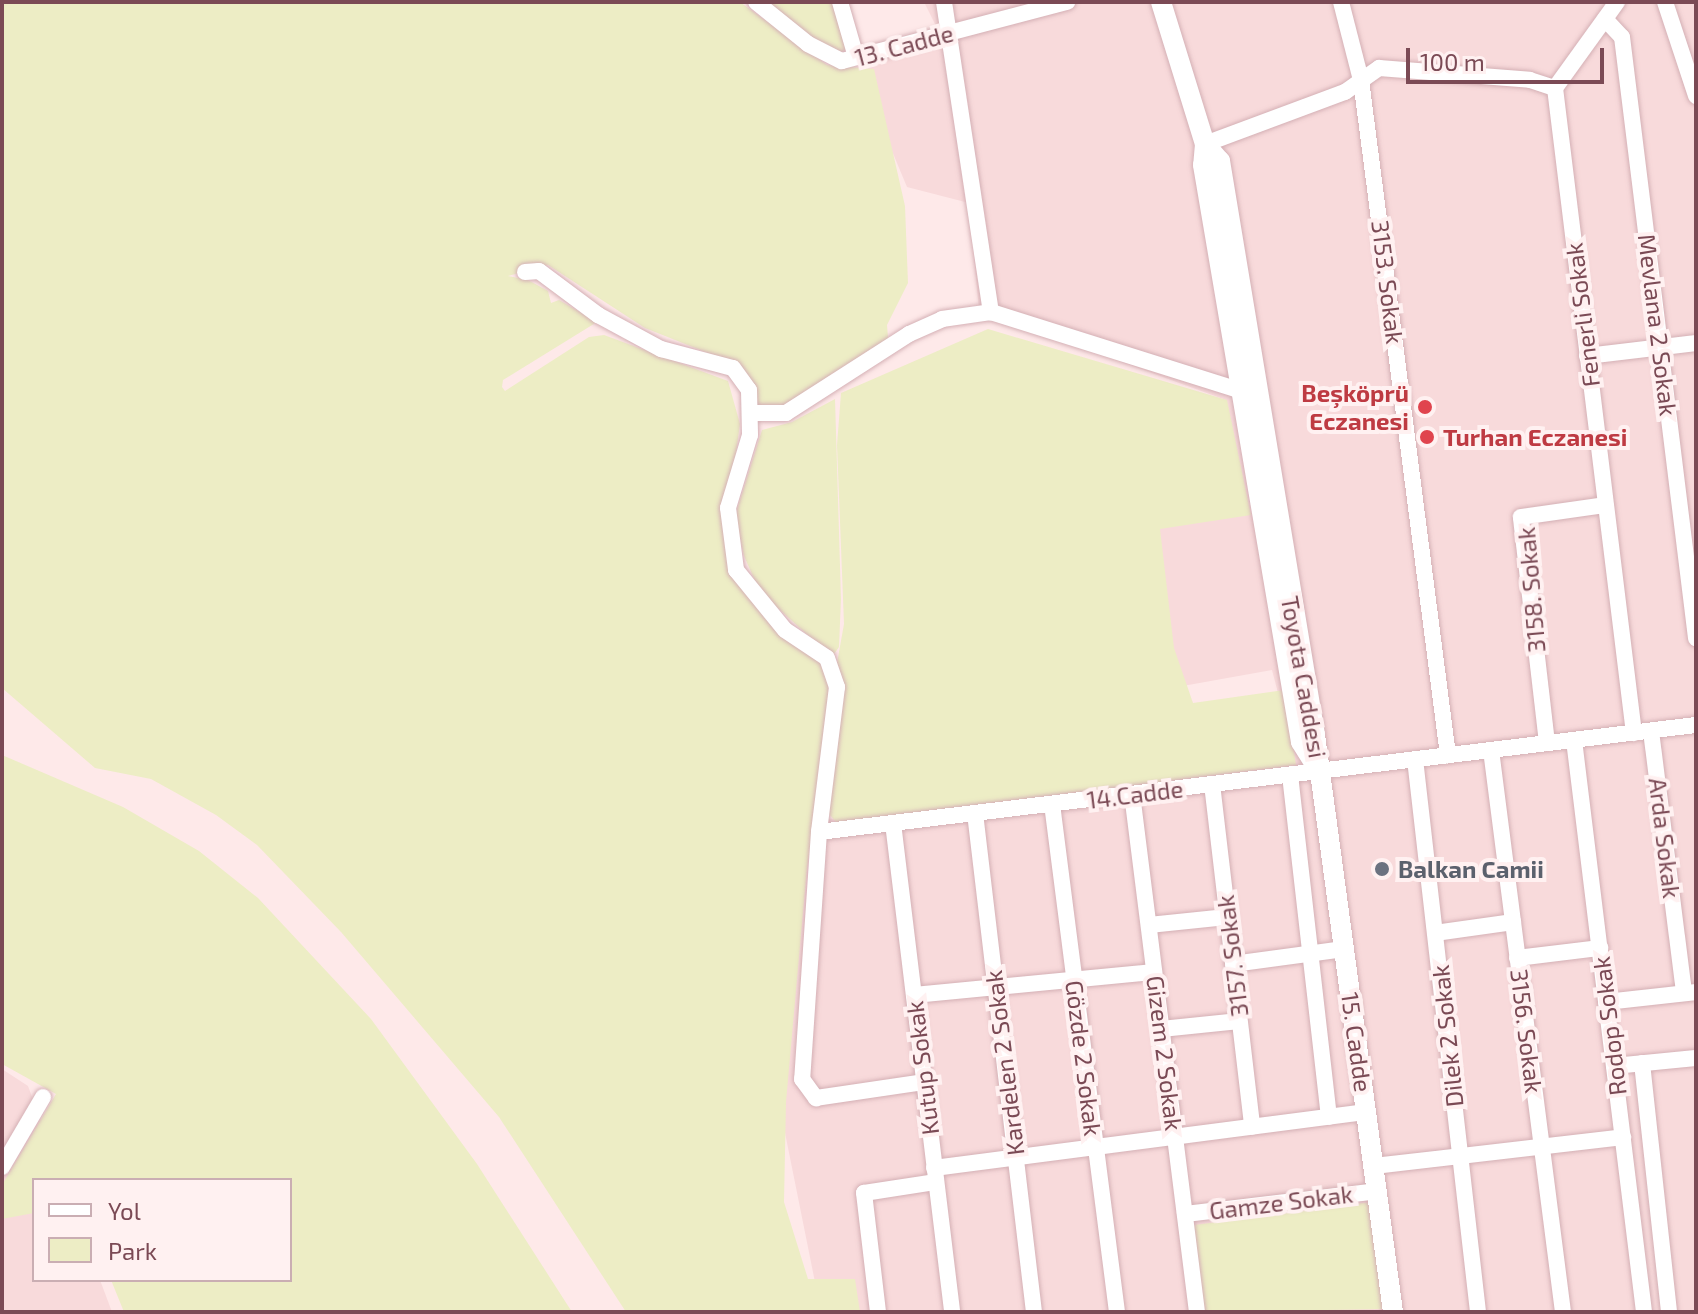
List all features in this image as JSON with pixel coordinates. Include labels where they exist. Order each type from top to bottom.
[{"type":"street","name":"13. Cadde","points":[[756,2],[808,44],[842,61],[953,32],[1023,8],[1067,2]]},
{"type":"street","points":[[840,2],[856,57]]},
{"type":"street","points":[[944,2],[953,32],[991,312]]},
{"type":"street","name":"Toyota Caddesi","points":[[1161,2],[1205,144],[1220,161],[1247,388],[1320,771]]},
{"type":"street","name":"3153. Sokak","points":[[1341,2],[1361,80],[1448,755]]},
{"type":"street","points":[[1205,144],[1345,92],[1379,68],[1530,80],[1555,88],[1617,2]]},
{"type":"street","points":[[1665,2],[1696,96]]},
{"type":"street","name":"Mevlana 2 Sokak","points":[[1605,19],[1622,37],[1696,638]]},
{"type":"street","name":"Fenerli Sokak","points":[[1555,88],[1634,733]]},
{"type":"street","points":[[525,272],[539,271],[598,315],[661,349],[733,368],[749,390],[750,435],[730,494],[727,529],[736,570],[785,630],[827,658],[837,687],[819,832],[802,1079],[816,1098],[924,1082]]},
{"type":"street","points":[[751,413],[786,413],[909,334],[942,319],[991,312],[1247,388]]},
{"type":"street","points":[[1587,356],[1696,343]]},
{"type":"street","name":"3158. Sokak","points":[[1547,743],[1521,517],[1605,505]]},
{"type":"street","name":"14.Cadde","points":[[819,832],[1696,725]]},
{"type":"street","name":"Arda Sokak","points":[[1651,731],[1690,992]]},
{"type":"street","name":"Rodop Sokak","points":[[1574,740],[1644,1312]]},
{"type":"street","name":"3156. Sokak","points":[[1491,750],[1563,1312]]},
{"type":"street","name":"Dilek 2 Sokak","points":[[1415,759],[1478,1312]]},
{"type":"street","name":"15. Cadde","points":[[1320,771],[1393,1312]]},
{"type":"street","points":[[1290,775],[1329,1117]]},
{"type":"street","name":"3157. Sokak","points":[[1212,784],[1252,1127]]},
{"type":"street","name":"Gizem 2 Sokak","points":[[1132,794],[1197,1312]]},
{"type":"street","name":"Gözde 2 Sokak","points":[[1052,804],[1117,1312]]},
{"type":"street","name":"Kardelen 2 Sokak","points":[[975,813],[1034,1312]]},
{"type":"street","name":"Kutup Sokak","points":[[893,823],[952,1312]]},
{"type":"street","points":[[1149,925],[1227,917]]},
{"type":"street","points":[[1435,933],[1513,922]]},
{"type":"street","points":[[1517,958],[1600,948]]},
{"type":"street","points":[[1233,964],[1344,949]]},
{"type":"street","points":[[914,995],[1154,972]]},
{"type":"street","points":[[1606,1002],[1690,992]]},
{"type":"street","points":[[1162,1029],[1239,1021]]},
{"type":"street","points":[[1614,1066],[1696,1058]]},
{"type":"street","points":[[1642,1063],[1669,1312]]},
{"type":"street","points":[[3,1164],[43,1097]]},
{"type":"street","points":[[878,1312],[864,1193],[1015,1157],[1366,1112]]},
{"type":"street","points":[[1374,1166],[1623,1137]]},
{"type":"street","name":"Gamze Sokak","points":[[1185,1214],[1377,1191]]},
{"type":"shaded area","points":[[924,2],[1696,2],[1696,1312],[821,1312],[777,1093],[802,823],[1294,754],[1272,670],[1166,689],[1151,523],[1226,400],[979,310],[969,203],[907,187],[856,65],[942,38]]},
{"type":"shaded area","points":[[2,1069],[28,1086],[62,1178],[32,1178],[32,1282],[101,1282],[112,1312],[2,1312]]},
{"type":"green space","points":[[2,2],[740,2],[827,65],[874,69],[905,206],[908,283],[887,325],[889,349],[764,418],[733,363],[645,328],[548,265],[508,276],[528,280],[548,291],[551,303],[559,300],[597,322],[503,380],[502,387],[505,391],[589,337],[604,335],[728,381],[740,424],[732,482],[736,571],[827,668],[830,709],[807,868],[786,1102],[784,1202],[808,1279],[855,1279],[860,1312],[626,1312],[499,1117],[341,932],[257,845],[216,815],[151,779],[95,768],[2,688]]},
{"type":"green space","points":[[760,2],[833,2],[847,49],[838,53],[809,41]]},
{"type":"green space","points":[[988,329],[1227,400],[1251,515],[1160,529],[1174,648],[1193,703],[1285,690],[1296,765],[836,822],[829,814],[837,663],[844,624],[837,445],[841,393]]},
{"type":"green space","points":[[835,399],[841,599],[839,647],[832,657],[760,592],[744,556],[735,516],[762,430],[792,422]]},
{"type":"green space","points":[[2,755],[123,807],[199,851],[258,898],[371,1019],[477,1164],[572,1312],[124,1312],[112,1282],[292,1282],[292,1178],[32,1178],[32,1213],[2,1219],[2,1185],[56,1094],[2,1064]]},
{"type":"green space","points":[[1371,1202],[1383,1309],[1205,1312],[1194,1225]]},
{"type":"place","name":"Beşköprü Eczanesi","points":[[1425,407]]},
{"type":"place","name":"Turhan Eczanesi","points":[[1427,437]]},
{"type":"place","name":"Balkan Camii","points":[[1382,869]]}]
